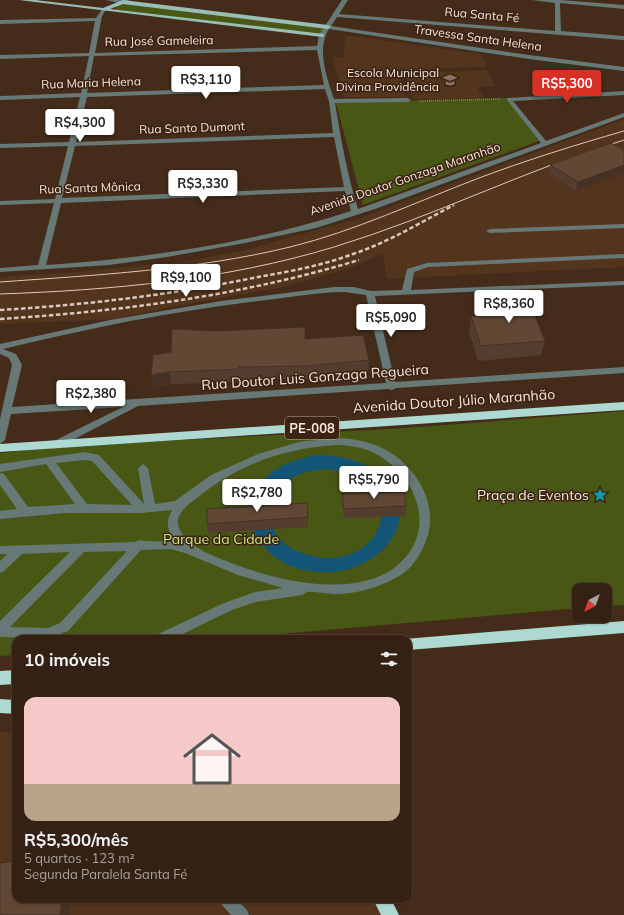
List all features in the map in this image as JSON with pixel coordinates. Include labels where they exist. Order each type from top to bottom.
[{"type":"highway","name":"Avenida Doutor Júlio Maranhão","points":[[0,448],[624,406]]},
{"type":"highway","points":[[412,644],[624,627]]},
{"type":"highway","points":[[0,678],[12,677]]},
{"type":"highway","points":[[0,706],[12,707]]},
{"type":"highway","points":[[384,903],[390,915]]},
{"type":"main road","points":[[22,0],[322,35]]},
{"type":"main road","points":[[105,9],[124,1],[328,27]]},
{"type":"street","points":[[109,0],[124,1]]},
{"type":"street","points":[[345,0],[337,15],[322,35],[319,48],[327,87],[332,101],[348,189],[355,213]]},
{"type":"street","points":[[535,0],[624,7]]},
{"type":"street","points":[[557,1],[558,33]]},
{"type":"street","points":[[41,268],[56,200],[84,95],[99,19],[101,13],[105,9]]},
{"type":"street","name":"Rua Santa Fé","points":[[337,15],[624,38]]},
{"type":"street","points":[[0,22],[99,19]]},
{"type":"street","name":"Travessa Santa Helena","points":[[328,27],[529,57],[624,69]]},
{"type":"street","name":"Rua José Gameleira","points":[[0,57],[319,48]]},
{"type":"street","name":"Rua Maria Helena","points":[[0,98],[327,87]]},
{"type":"street","points":[[509,99],[624,93]]},
{"type":"street","points":[[509,99],[544,143]]},
{"type":"street","points":[[332,101],[408,100]]},
{"type":"street","name":"Avenida Doutor Gonzaga Maranhão","points":[[0,270],[109,263],[167,255],[246,241],[313,226],[355,213],[624,115]]},
{"type":"street","name":"Rua Santo Dumont","points":[[0,146],[337,135]]},
{"type":"street","name":"Rua Santa Mônica","points":[[0,203],[348,189]]},
{"type":"street","points":[[490,232],[624,226]]},
{"type":"street","points":[[406,293],[410,271],[427,265],[624,256]]},
{"type":"street","points":[[0,347],[81,328],[246,299],[349,289],[365,291],[370,294],[624,283]]},
{"type":"street","points":[[370,294],[392,387]]},
{"type":"street","points":[[0,351],[13,356],[17,365],[4,414],[0,440]]},
{"type":"street","name":"Rua Doutor Luis Gonzaga Regueira","points":[[4,414],[137,403],[392,387],[624,370]]},
{"type":"street","points":[[55,445],[137,403]]},
{"type":"street","points":[[0,550],[140,544],[170,545],[189,548],[224,564],[257,576],[286,584],[313,588],[342,588],[371,584],[390,575],[413,556],[424,530],[426,516],[420,489],[414,479],[403,466],[388,456],[373,448],[349,442],[312,444],[254,459],[232,469],[199,489],[175,512],[171,525],[174,532],[189,548]]},
{"type":"street","points":[[0,468],[48,460],[85,456],[95,458],[145,508]]},
{"type":"street","points":[[48,460],[84,508]]},
{"type":"street","points":[[143,468],[145,508]]},
{"type":"street","points":[[0,477],[25,512]]},
{"type":"street","points":[[0,515],[84,508],[145,508],[170,506],[184,502]]},
{"type":"street","points":[[0,632],[48,633],[58,631],[69,622],[140,544]]},
{"type":"street","points":[[0,629],[82,547]]},
{"type":"street","points":[[0,568],[20,550]]},
{"type":"street","points":[[168,635],[228,606],[248,599],[313,588]]},
{"type":"street","points":[[230,903],[242,915]]},
{"type":"path","points":[[408,100],[509,99]]},
{"type":"shaded area","points":[[345,35],[481,54],[487,67],[399,70],[406,97],[344,97],[332,57],[344,57]]},
{"type":"shaded area","name":"Escola Municipal Divina Providência","points":[[488,70],[495,86],[477,87],[484,98],[413,100],[405,73]]},
{"type":"shaded area","points":[[624,119],[624,267],[387,279],[383,254],[341,271],[283,287],[113,319],[0,324],[0,277],[77,272],[188,261],[245,250],[363,217]]},
{"type":"shaded area","points":[[0,732],[12,733],[12,903],[376,903],[384,915],[0,915]]},
{"type":"green space","points":[[126,2],[328,27],[322,35],[116,10],[115,6]]},
{"type":"green space","points":[[507,98],[539,141],[363,205],[336,103]]},
{"type":"green space","name":"Parque da Cidade","points":[[624,411],[624,605],[612,606],[612,583],[572,583],[572,609],[269,635],[12,635],[12,655],[0,656],[0,453],[55,447],[406,428]]},
{"type":"water","points":[[318,455],[335,456],[361,463],[376,471],[383,477],[394,492],[399,507],[399,521],[394,535],[385,548],[358,566],[341,571],[308,571],[282,562],[263,545],[252,525],[251,503],[261,482],[283,465]],"holes":[[[326,469],[355,477],[373,491],[381,507],[380,525],[371,540],[355,552],[334,558],[309,555],[292,549],[281,541],[272,526],[269,516],[273,497],[286,481],[307,472]]]},
{"type":"building","points":[[611,143],[624,150],[624,165],[578,182],[550,165]]},
{"type":"building","points":[[528,298],[545,341],[481,346],[471,316],[503,315],[497,299]]},
{"type":"building","points":[[305,327],[305,339],[363,335],[369,360],[306,366],[239,367],[239,369],[169,372],[151,375],[153,355],[171,352],[172,329],[219,331]]},
{"type":"building","points":[[404,492],[406,506],[344,509],[342,494]]},
{"type":"building","points":[[307,503],[308,517],[207,524],[207,509]]},
{"type":"building","points":[[12,862],[12,903],[62,903],[60,915],[0,915],[0,863]]},
{"type":"tram line","points":[[0,282],[109,274],[182,266],[254,255],[290,247],[338,233],[385,216],[515,165],[624,131]]},
{"type":"tram line","points":[[0,294],[85,290],[168,281],[252,268],[293,258],[371,235],[551,165],[624,140]]},
{"type":"railway","points":[[0,310],[95,302],[158,294],[221,284],[329,262],[392,238],[454,205]]},
{"type":"railway","points":[[0,319],[46,316],[181,300],[270,283],[314,273],[359,260]]},
{"type":"place","name":"Escola Municipal Divina Providência","points":[[450,80]]},
{"type":"place","name":"Praça de Eventos","points":[[600,495]]}]
